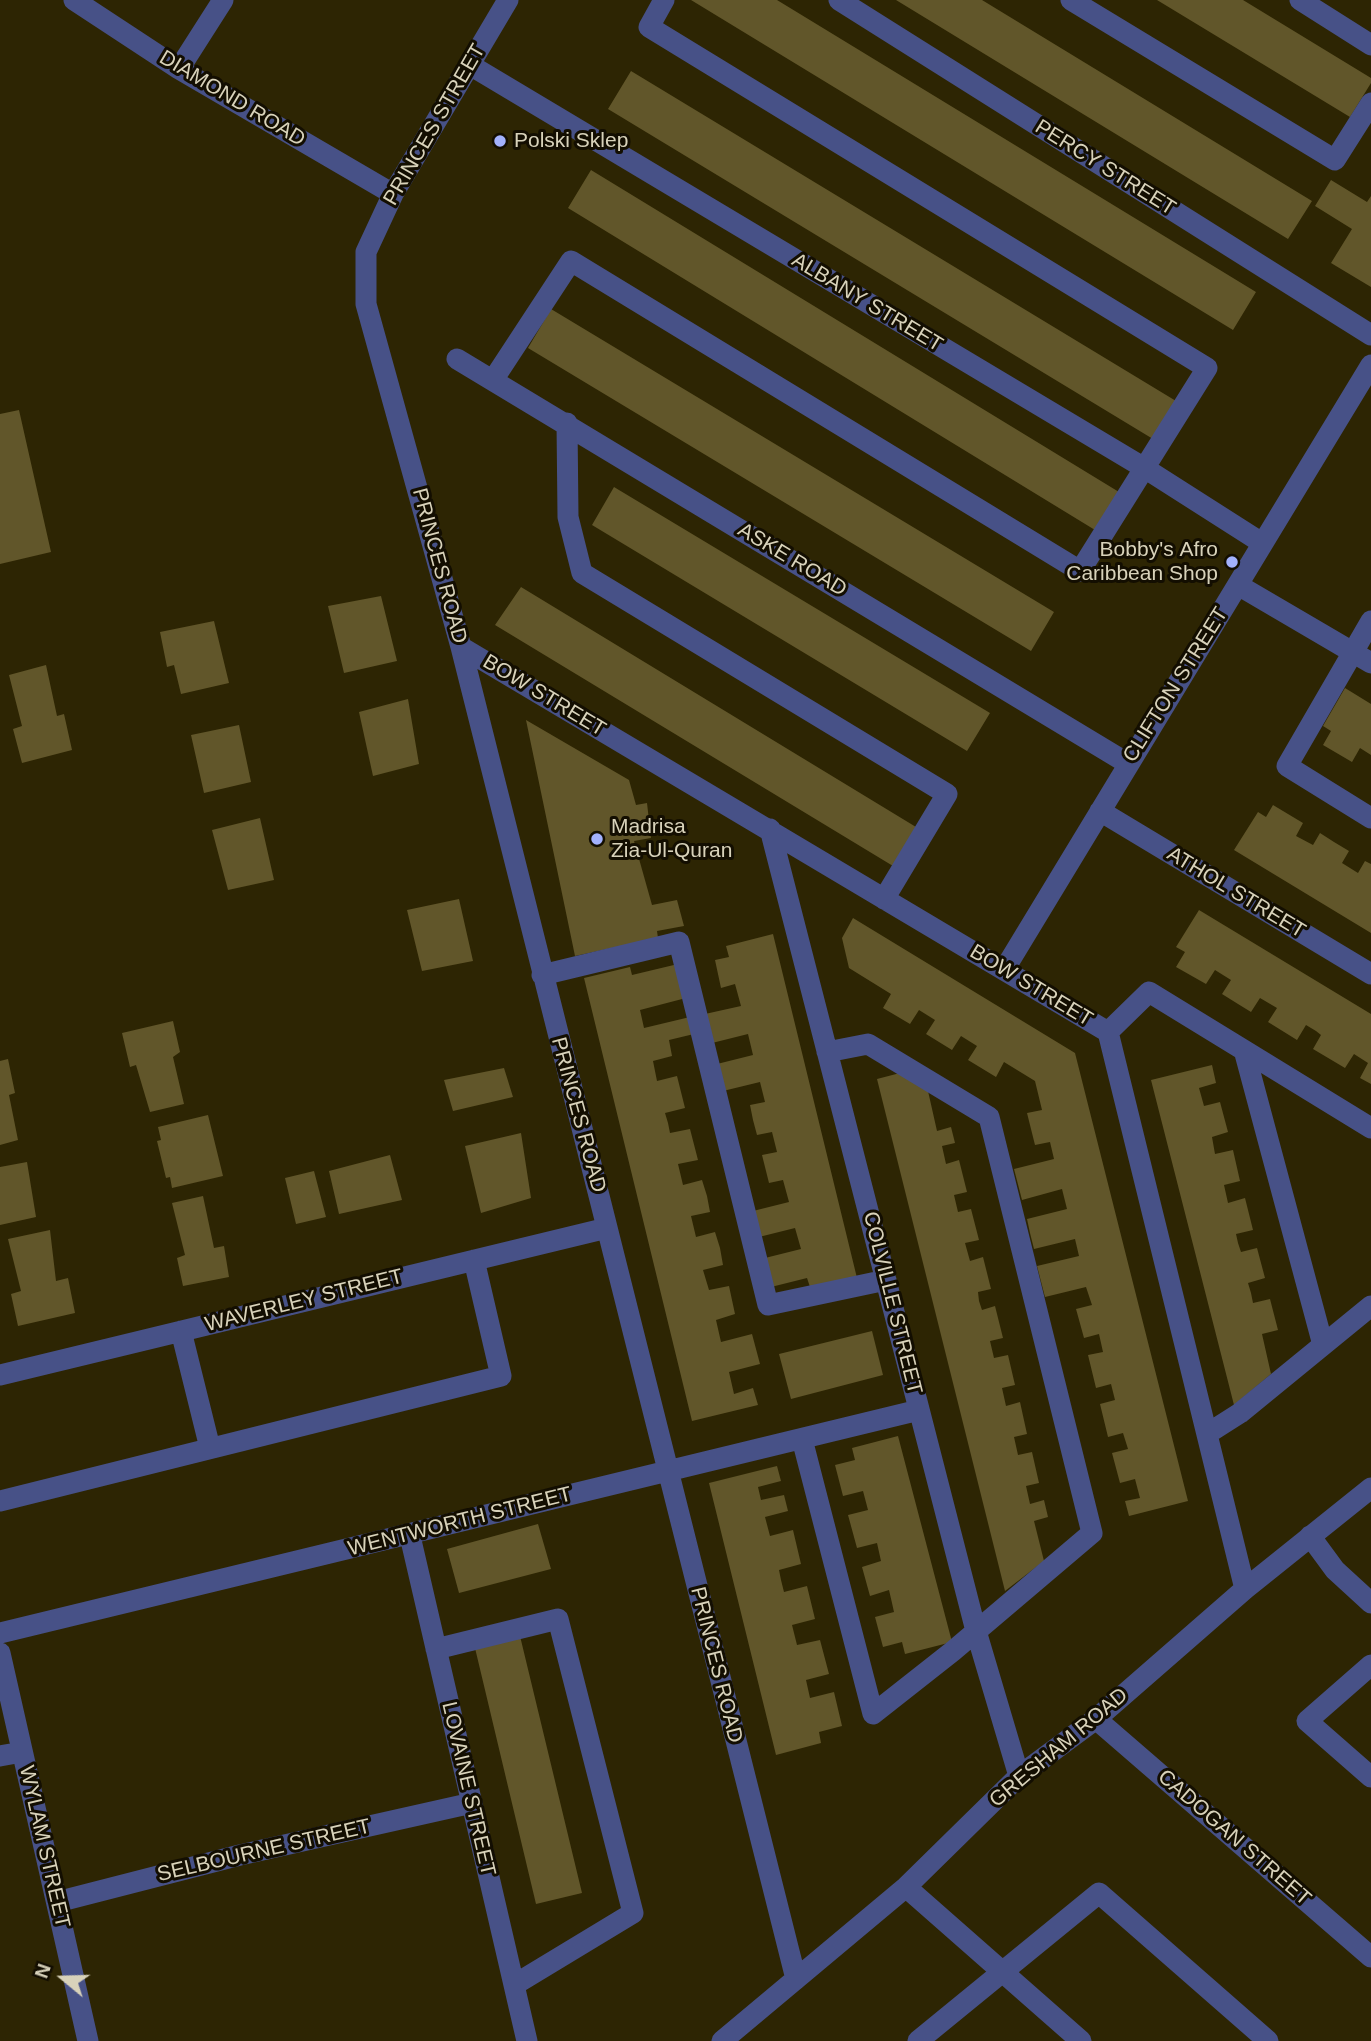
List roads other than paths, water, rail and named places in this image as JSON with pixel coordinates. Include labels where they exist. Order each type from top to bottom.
[{"type":"street","name":"DIAMOND ROAD","points":[[74,0],[179,69],[393,194]]},
{"type":"street","points":[[179,69],[223,0]]},
{"type":"street","name":"PRINCES STREET","points":[[366,252],[393,194],[508,0]]},
{"type":"street","points":[[493,380],[571,261],[1080,571],[1207,368],[649,27],[664,0]]},
{"type":"street","name":"PERCY STREET","points":[[839,0],[1371,335]]},
{"type":"street","points":[[1071,0],[1335,160],[1371,103]]},
{"type":"street","points":[[1300,0],[1371,45]]},
{"type":"street","name":"ALBANY STREET","points":[[470,65],[1146,469],[1262,543]]},
{"type":"street","name":"PRINCES ROAD","points":[[366,252],[366,304],[461,647],[666,1471],[796,1979]]},
{"type":"street","name":"ASKE ROAD","points":[[457,359],[1127,763]]},
{"type":"street","name":"CLIFTON STREET","points":[[1004,970],[1127,763],[1371,365]]},
{"type":"street","points":[[567,423],[568,517],[582,573],[947,794],[884,899]]},
{"type":"street","points":[[1238,585],[1362,658]]},
{"type":"street","points":[[1371,621],[1362,658],[1287,766],[1371,818]]},
{"type":"street","name":"BOW STREET","points":[[461,647],[1108,1032],[1245,1589]]},
{"type":"street","name":"ATHOL STREET","points":[[1100,811],[1371,974]]},
{"type":"street","name":"COLVILLE STREET","points":[[770,829],[976,1631],[1019,1776]]},
{"type":"street","points":[[542,975],[679,942],[768,1305],[886,1280]]},
{"type":"street","points":[[1108,1032],[1149,992],[1371,1128]]},
{"type":"street","points":[[802,1439],[873,1714],[1093,1533],[989,1117],[868,1044],[827,1052]]},
{"type":"street","points":[[1244,1050],[1323,1345]]},
{"type":"street","name":"WAVERLEY STREET","points":[[0,1375],[607,1228]]},
{"type":"street","points":[[0,1501],[501,1376],[474,1260]]},
{"type":"street","points":[[1207,1434],[1240,1413],[1371,1306]]},
{"type":"street","points":[[181,1331],[210,1448]]},
{"type":"street","name":"WENTWORTH STREET","points":[[0,1633],[268,1566],[410,1536],[919,1410]]},
{"type":"street","name":"GRESHAM ROAD","points":[[722,2041],[906,1887],[1019,1776],[1096,1718],[1245,1589],[1371,1488]]},
{"type":"street","name":"LOVAINE STREET","points":[[410,1536],[527,2041]]},
{"type":"street","points":[[1310,1536],[1335,1570],[1371,1603]]},
{"type":"street","points":[[436,1650],[558,1619],[633,1913],[514,1985]]},
{"type":"street","name":"WYLAM STREET","points":[[0,1653],[88,2041]]},
{"type":"street","points":[[1371,1665],[1307,1721],[1371,1777]]},
{"type":"street","name":"CADOGAN STREET","points":[[1096,1718],[1371,1957]]},
{"type":"street","points":[[0,1756],[22,1752]]},
{"type":"street","name":"SELBOURNE STREET","points":[[57,1902],[240,1855],[472,1803]]},
{"type":"street","points":[[906,1887],[1081,2041]]},
{"type":"street","points":[[918,2041],[1099,1893],[1268,2041]]},
{"type":"place","name":"Polski Sklep","points":[[500,141]]},
{"type":"place","name":"Bobby's Afro Caribbean Shop","points":[[1232,562]]},
{"type":"place","name":"Madrisa Zia-Ul-Quran","points":[[597,839]]}]
